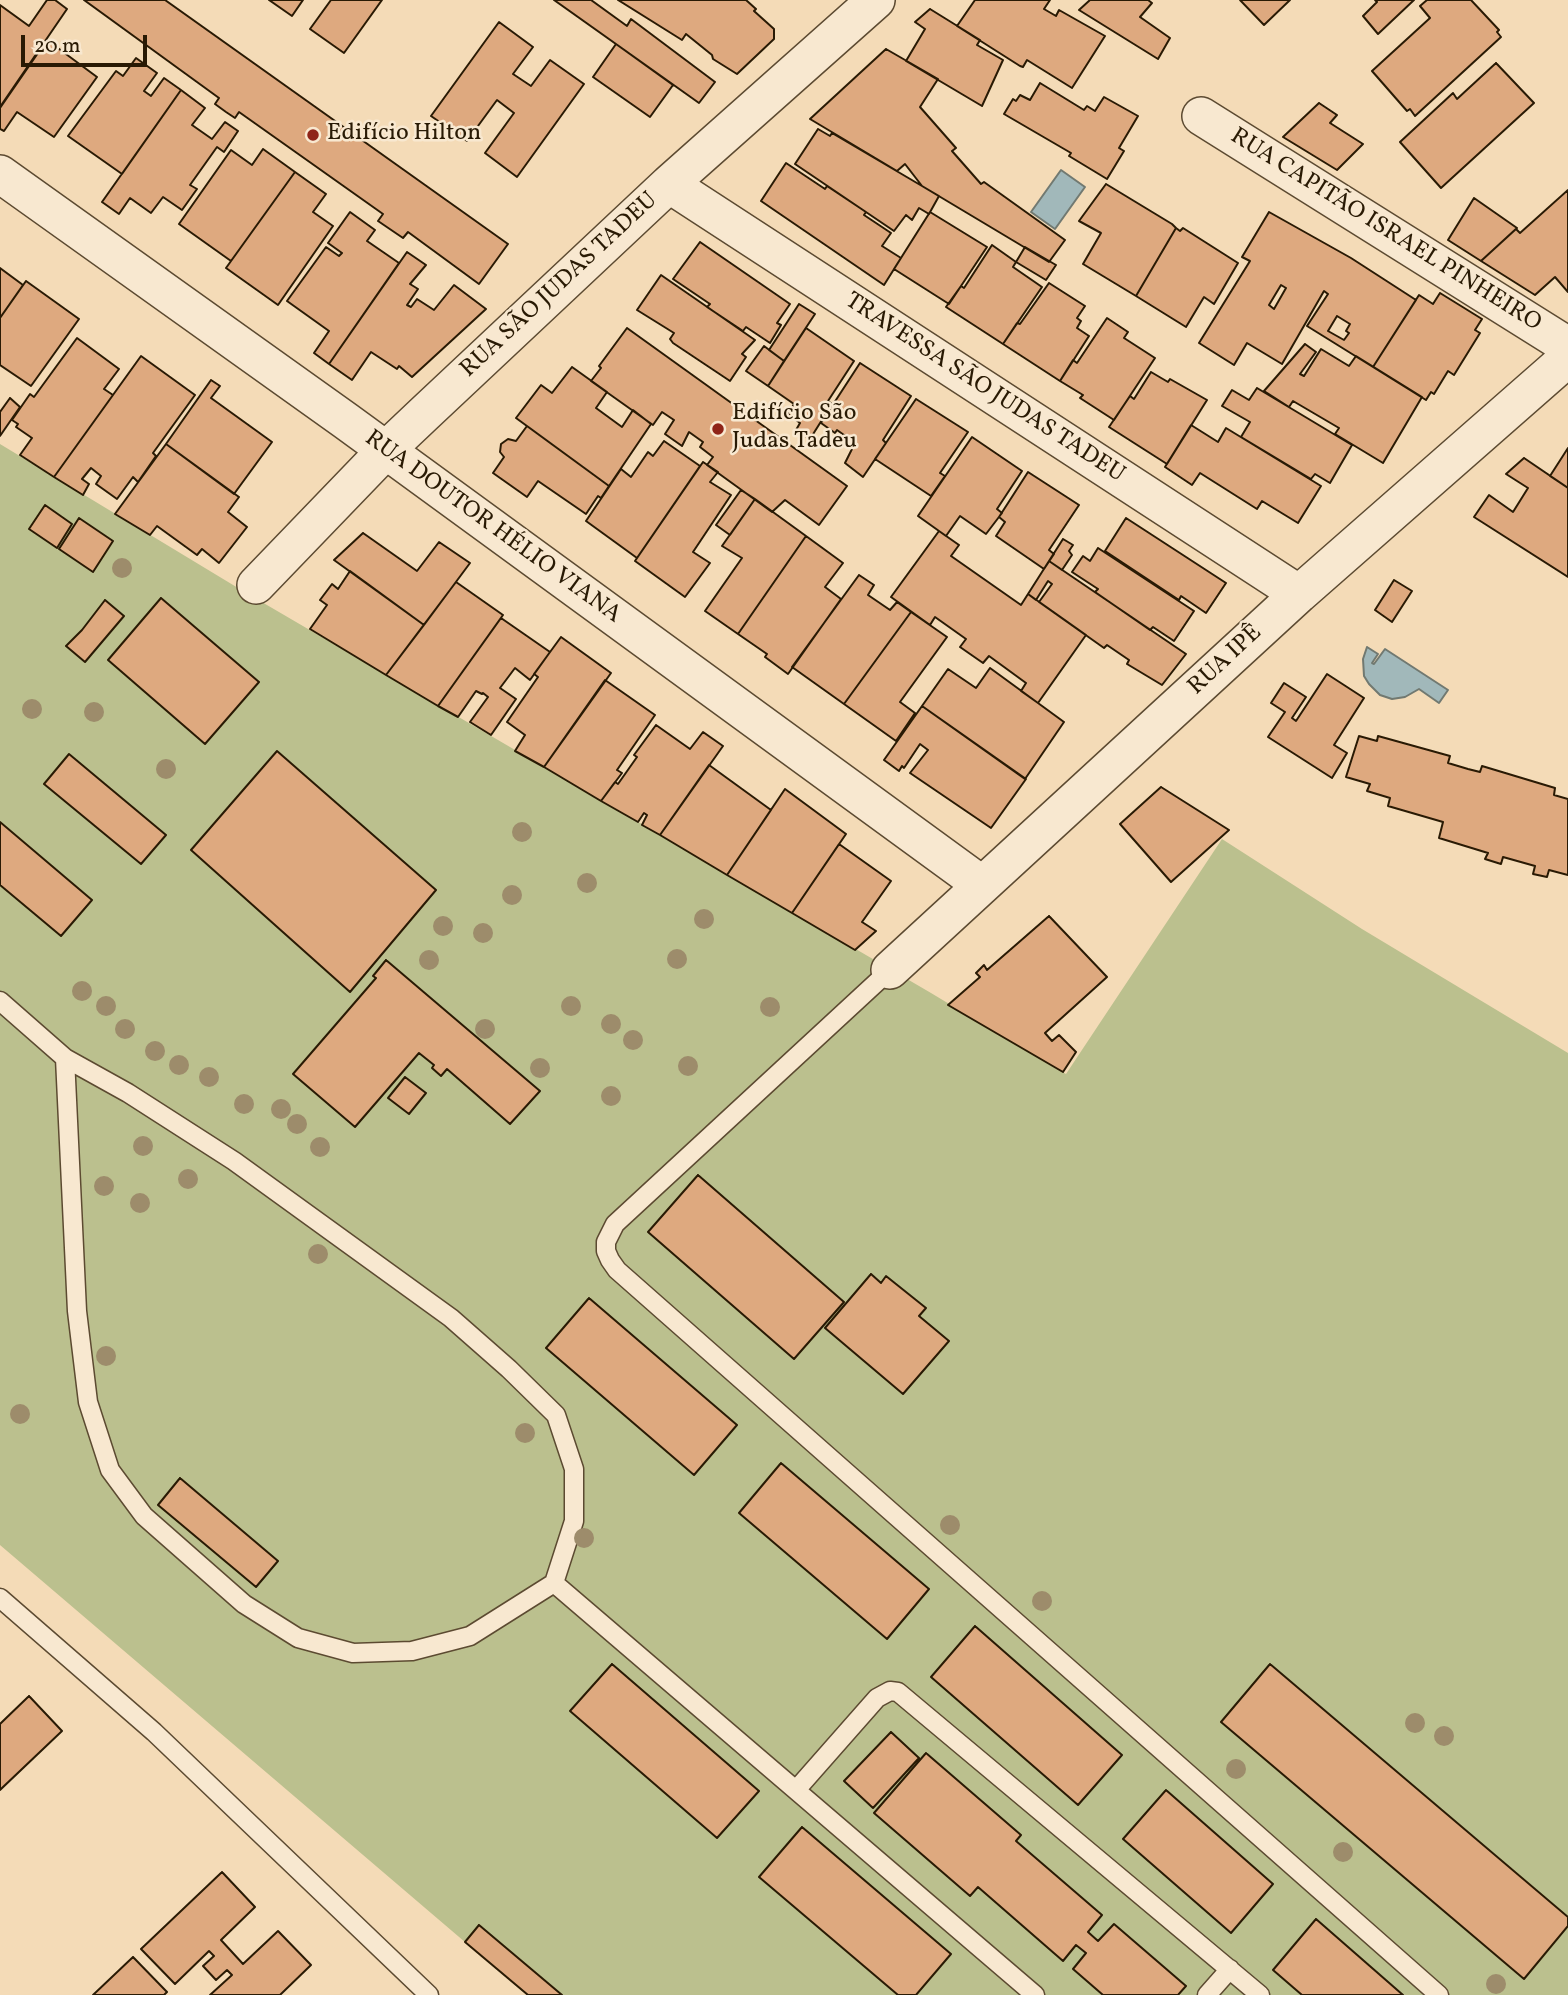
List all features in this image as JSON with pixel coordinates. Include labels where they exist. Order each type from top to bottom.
[{"type":"street","name":"RUA SÃO JUDAS TADEU","points":[[256,584],[386,450],[857,6]]},
{"type":"street","name":"RUA CAPITÃO ISRAEL PINHEIRO","points":[[1201,116],[1568,346]]},
{"type":"street","name":"RUA DOUTOR HÉLIO VIANA","points":[[0,174],[386,450],[982,885]]},
{"type":"street","name":"TRAVESSA SÃO JUDAS TADEU","points":[[669,184],[1299,594]]},
{"type":"street","name":"RUA IPÊ","points":[[890,970],[1299,594],[1568,358]]},
{"type":"lane","points":[[890,970],[615,1224],[606,1242],[610,1260],[617,1270],[1439,1995]]},
{"type":"lane","points":[[0,1001],[65,1058],[128,1093],[234,1161],[451,1318],[509,1369],[555,1415],[574,1469],[574,1521],[554,1583],[470,1636],[412,1651],[353,1653],[298,1638],[244,1604],[144,1516],[110,1470],[88,1402],[77,1311],[65,1058]]},
{"type":"lane","points":[[554,1583],[1035,1995]]},
{"type":"lane","points":[[0,1598],[154,1732],[429,1995]]},
{"type":"lane","points":[[796,1790],[877,1698],[890,1690],[898,1692],[1259,1995]]},
{"type":"lane","points":[[1207,1995],[1230,1969]]},
{"type":"green space","points":[[0,444],[243,591],[1066,1074],[1222,839],[1362,929],[1568,1053],[1568,1995],[527,1995],[0,1545]]},
{"type":"water","points":[[1061,170],[1085,187],[1055,229],[1031,212]]},
{"type":"water","points":[[1367,647],[1378,654],[1372,663],[1374,664],[1385,649],[1448,690],[1439,703],[1419,689],[1405,697],[1392,699],[1380,695],[1364,676],[1363,659]]},
{"type":"building","points":[[47,0],[55,0],[67,9],[0,107],[0,5],[29,26]]},
{"type":"building","name":"Edifício Hilton","points":[[84,0],[165,0],[508,244],[479,284],[408,232],[403,238],[378,221],[383,214],[239,112],[235,118],[226,112],[215,104],[219,98]]},
{"type":"building","points":[[269,0],[303,0],[292,16]]},
{"type":"building","points":[[331,0],[382,0],[344,53],[310,29]]},
{"type":"building","points":[[554,0],[591,0],[627,26],[631,19],[715,82],[699,103]]},
{"type":"building","points":[[618,0],[746,0],[774,29],[774,39],[737,74],[713,59],[712,55],[686,34],[682,40]]},
{"type":"building","points":[[975,0],[1050,0],[1044,9],[1056,16],[1059,10],[1105,36],[1072,88],[1027,60],[1023,67],[1020,66],[957,26]]},
{"type":"building","points":[[1090,0],[1148,0],[1152,3],[1140,17],[1170,38],[1158,59],[1079,10]]},
{"type":"building","points":[[1240,0],[1290,0],[1264,25]]},
{"type":"building","points":[[1375,0],[1414,0],[1378,34],[1363,16],[1377,2]]},
{"type":"building","points":[[1427,0],[1471,0],[1499,30],[1497,32],[1501,37],[1415,116],[1410,109],[1407,111],[1372,71],[1430,18],[1420,6]]},
{"type":"building","points":[[930,9],[980,40],[977,45],[1003,60],[982,106],[906,61],[925,29],[915,22]]},
{"type":"building","points":[[499,22],[533,47],[513,74],[531,86],[550,60],[584,84],[517,177],[485,153],[514,113],[497,100],[467,141],[431,116]]},
{"type":"building","points":[[47,40],[97,77],[54,137],[17,112],[4,131],[0,129],[0,108]]},
{"type":"building","points":[[616,44],[673,85],[650,117],[593,77]]},
{"type":"building","points":[[886,49],[938,79],[920,107],[956,148],[952,151],[981,184],[984,182],[1065,240],[1049,262],[922,186],[905,164],[897,171],[810,119]]},
{"type":"building","points":[[136,58],[157,73],[144,91],[151,96],[164,78],[181,90],[122,174],[68,136],[116,71],[123,76]]},
{"type":"building","points":[[1496,63],[1534,103],[1441,188],[1400,142],[1453,93],[1457,99]]},
{"type":"building","points":[[1040,83],[1084,110],[1087,106],[1095,111],[1104,97],[1138,116],[1119,148],[1124,151],[1107,179],[1069,156],[1071,153],[1004,114],[1013,99],[1016,101],[1020,95],[1030,100]]},
{"type":"building","points":[[181,90],[205,108],[192,125],[212,139],[225,122],[238,131],[224,152],[217,147],[190,185],[197,189],[182,210],[163,197],[151,213],[130,198],[119,214],[102,202]]},
{"type":"building","points":[[1319,103],[1337,115],[1330,123],[1363,144],[1337,170],[1283,137]]},
{"type":"building","points":[[818,129],[830,136],[832,133],[939,196],[929,214],[919,208],[912,220],[906,215],[894,231],[795,164]]},
{"type":"building","points":[[263,149],[295,172],[231,261],[179,224],[231,150],[252,165]]},
{"type":"building","points":[[786,163],[866,212],[864,215],[891,233],[882,246],[901,258],[884,285],[761,201]]},
{"type":"building","points":[[295,172],[326,194],[313,212],[333,226],[278,305],[226,268]]},
{"type":"building","points":[[1106,184],[1176,228],[1136,296],[1083,264],[1101,233],[1079,221]]},
{"type":"building","points":[[1568,190],[1568,292],[1555,277],[1535,295],[1481,261],[1516,229],[1520,233]]},
{"type":"building","points":[[1474,198],[1517,228],[1481,261],[1448,240]]},
{"type":"building","points":[[350,212],[375,230],[367,241],[399,263],[329,364],[314,353],[329,331],[287,301],[326,247],[339,256],[342,253],[328,243]]},
{"type":"building","points":[[930,212],[987,247],[949,304],[894,269]]},
{"type":"building","points":[[1269,212],[1351,258],[1416,300],[1373,367],[1307,326],[1328,294],[1324,291],[1282,364],[1247,343],[1234,365],[1199,343],[1250,261],[1242,257]],"holes":[[[1281,285],[1286,288],[1274,309],[1269,305]],[[1337,316],[1350,324],[1346,331],[1349,333],[1344,340],[1328,331]]]},
{"type":"building","points":[[1176,228],[1180,231],[1183,228],[1238,263],[1214,304],[1204,297],[1186,327],[1136,296]]},
{"type":"building","points":[[700,242],[790,304],[777,323],[781,325],[770,343],[746,327],[743,331],[707,307],[710,304],[673,279]]},
{"type":"building","points":[[992,245],[1016,262],[1013,267],[1042,287],[1003,344],[946,307],[961,286],[964,288]]},
{"type":"building","points":[[1025,247],[1056,265],[1046,280],[1016,262]]},
{"type":"building","points":[[407,252],[426,265],[410,284],[418,289],[407,305],[411,307],[417,299],[434,310],[454,285],[486,309],[412,377],[399,366],[397,369],[371,352],[352,380],[329,364]]},
{"type":"building","points":[[0,268],[23,285],[0,318]]},
{"type":"building","points":[[661,275],[755,340],[742,354],[746,357],[730,381],[673,343],[670,339],[674,333],[637,310]]},
{"type":"building","points":[[26,281],[79,319],[31,386],[0,365],[0,318]]},
{"type":"building","points":[[1049,283],[1085,306],[1077,318],[1081,321],[1077,328],[1089,336],[1060,381],[1003,344]]},
{"type":"building","points":[[1440,293],[1482,319],[1475,330],[1480,333],[1454,375],[1448,371],[1434,394],[1431,392],[1426,400],[1373,367],[1419,295],[1433,304]]},
{"type":"building","points":[[799,304],[815,314],[784,361],[769,350]]},
{"type":"building","points":[[1107,318],[1128,332],[1124,338],[1155,358],[1114,420],[1080,398],[1083,395],[1060,381],[1073,360],[1077,363]]},
{"type":"building","name":"Edifício São Judas Tadeu","points":[[627,328],[847,486],[819,525],[785,500],[772,512],[707,465],[713,457],[700,447],[703,442],[689,432],[682,446],[665,434],[674,420],[662,412],[653,425],[591,381]]},
{"type":"building","points":[[806,328],[854,361],[828,401],[832,404],[810,439],[796,430],[800,423],[788,414],[794,404],[768,386]]},
{"type":"building","points":[[77,338],[119,369],[104,389],[113,395],[54,477],[20,455],[32,438],[16,427],[18,424],[12,420],[30,394],[34,397]]},
{"type":"building","points":[[1305,344],[1316,352],[1300,374],[1304,376],[1321,349],[1349,366],[1356,356],[1422,397],[1383,463],[1335,434],[1339,428],[1293,401],[1289,407],[1264,391]]},
{"type":"building","points":[[764,346],[784,361],[768,386],[746,371]]},
{"type":"building","points":[[141,356],[195,395],[153,453],[156,456],[138,482],[133,477],[117,499],[96,484],[101,476],[91,468],[82,479],[89,484],[83,495],[54,477]]},
{"type":"building","points":[[860,363],[911,396],[883,440],[886,443],[863,477],[845,463],[853,447],[849,444],[851,440],[821,423]]},
{"type":"building","points":[[572,367],[607,392],[596,408],[622,427],[633,410],[651,424],[609,486],[516,418],[541,385],[552,393]]},
{"type":"building","points":[[1151,372],[1168,382],[1170,379],[1207,400],[1167,464],[1109,427],[1130,396],[1134,399]]},
{"type":"building","points":[[211,380],[220,386],[211,398],[272,442],[234,494],[166,444]]},
{"type":"building","points":[[1257,388],[1352,445],[1330,483],[1315,474],[1311,479],[1241,437],[1250,422],[1222,406],[1232,390],[1249,400]]},
{"type":"building","points":[[10,398],[20,407],[0,436],[0,412]]},
{"type":"building","points":[[916,399],[968,432],[940,473],[945,476],[931,496],[875,459]]},
{"type":"building","points":[[1191,425],[1218,442],[1226,428],[1321,486],[1298,523],[1262,501],[1257,509],[1200,473],[1192,485],[1165,467]]},
{"type":"building","points":[[527,426],[609,486],[601,498],[598,496],[586,514],[538,481],[527,497],[493,473],[504,457],[500,452],[501,444],[508,439],[516,441]]},
{"type":"building","points":[[972,437],[1022,471],[997,509],[1002,513],[986,534],[960,516],[946,536],[918,516]]},
{"type":"building","points":[[664,441],[700,466],[637,558],[586,521],[621,469],[631,477],[648,452],[653,456]]},
{"type":"building","points":[[166,444],[239,497],[228,512],[247,527],[219,563],[202,549],[197,555],[157,526],[150,535],[115,514]]},
{"type":"building","points":[[1568,448],[1568,488],[1550,476]]},
{"type":"building","points":[[1524,458],[1568,488],[1568,577],[1474,517],[1489,495],[1513,512],[1528,488],[1506,474]]},
{"type":"building","points":[[703,462],[718,472],[710,482],[731,495],[693,552],[710,563],[685,597],[635,561]]},
{"type":"building","points":[[1028,472],[1079,505],[1049,550],[1054,554],[1044,569],[996,536],[1005,522],[999,517]]},
{"type":"building","points":[[741,490],[755,499],[730,535],[716,525]]},
{"type":"building","points":[[755,499],[806,536],[738,634],[705,611],[742,558],[722,546]]},
{"type":"building","points":[[45,505],[72,524],[57,548],[29,529]]},
{"type":"building","points":[[79,518],[113,541],[93,572],[59,549]]},
{"type":"building","points":[[1126,518],[1226,583],[1206,613],[1181,596],[1179,600],[1105,551]]},
{"type":"building","points":[[939,531],[959,545],[951,556],[1021,605],[1028,594],[1086,635],[1038,703],[1021,691],[1026,683],[989,656],[983,663],[960,647],[966,639],[935,617],[930,625],[891,597]]},
{"type":"building","points":[[363,533],[417,571],[439,542],[470,563],[424,625],[334,560]]},
{"type":"building","points":[[806,536],[843,563],[825,587],[841,599],[788,674],[765,657],[767,654],[738,634]]},
{"type":"building","points":[[1063,539],[1073,545],[1069,551],[1072,555],[1062,570],[1049,561]]},
{"type":"building","points":[[1098,548],[1194,611],[1174,641],[1153,627],[1150,630],[1095,592],[1098,589],[1072,572],[1083,556],[1090,561]]},
{"type":"building","points":[[1049,561],[1186,654],[1162,685],[1127,664],[1129,660],[1107,645],[1104,648],[1039,602],[1052,584],[1048,581],[1036,600],[1028,594]]},
{"type":"building","points":[[350,571],[424,625],[386,675],[310,629],[327,605],[320,600],[332,584],[338,589]]},
{"type":"building","points":[[859,575],[874,585],[868,595],[890,610],[897,602],[911,612],[844,704],[792,667]]},
{"type":"building","points":[[1394,580],[1412,591],[1392,622],[1375,610]]},
{"type":"building","points":[[456,582],[503,615],[438,706],[386,675]]},
{"type":"building","points":[[161,598],[259,682],[205,744],[108,660]]},
{"type":"building","points":[[105,600],[124,616],[85,662],[66,646]]},
{"type":"building","points":[[911,612],[947,637],[900,702],[915,713],[896,741],[844,704]]},
{"type":"building","points":[[501,618],[550,652],[530,680],[515,668],[500,688],[516,699],[491,735],[470,722],[488,697],[483,693],[476,691],[458,717],[438,706]]},
{"type":"building","points":[[561,637],[611,673],[544,767],[515,751],[525,735],[507,722],[538,677],[534,674]]},
{"type":"building","points":[[990,668],[1064,722],[1025,779],[922,706],[948,669],[976,688]]},
{"type":"building","points":[[1327,674],[1364,698],[1334,745],[1347,753],[1332,778],[1268,737],[1285,712],[1271,703],[1284,683],[1306,697],[1292,718],[1296,721]]},
{"type":"building","points":[[605,680],[655,715],[617,770],[622,773],[601,801],[544,767]]},
{"type":"building","points":[[922,706],[1026,779],[991,828],[910,773],[928,750],[920,744],[904,768],[902,766],[899,771],[884,760]]},
{"type":"building","points":[[656,725],[690,749],[703,732],[723,746],[660,835],[642,825],[647,815],[644,813],[638,822],[601,801],[615,782],[618,784],[637,757],[634,755]]},
{"type":"building","points":[[1359,736],[1377,741],[1378,736],[1450,756],[1448,763],[1468,769],[1480,772],[1482,766],[1555,788],[1554,795],[1568,799],[1568,875],[1549,870],[1547,877],[1533,874],[1535,866],[1503,857],[1501,864],[1485,859],[1488,853],[1439,838],[1443,822],[1388,806],[1390,798],[1367,791],[1370,784],[1346,777]]},
{"type":"building","points":[[277,751],[436,890],[350,992],[191,850]]},
{"type":"building","points":[[69,754],[166,835],[141,864],[44,784]]},
{"type":"building","points":[[709,765],[771,810],[727,875],[660,835]]},
{"type":"building","points":[[1161,787],[1229,830],[1171,882],[1120,824]]},
{"type":"building","points":[[785,789],[846,834],[792,913],[727,875]]},
{"type":"building","points":[[0,822],[92,900],[61,936],[0,885]]},
{"type":"building","points":[[839,844],[891,881],[862,922],[876,931],[855,950],[792,913]]},
{"type":"building","points":[[1049,916],[1107,977],[1045,1033],[1052,1041],[1059,1035],[1076,1052],[1063,1072],[948,1005],[980,977],[976,973],[984,965],[987,970]]},
{"type":"building","points":[[386,960],[540,1091],[510,1124],[447,1069],[441,1076],[432,1068],[434,1065],[419,1053],[355,1127],[293,1074],[376,978],[373,976]]},
{"type":"building","points":[[405,1077],[426,1093],[409,1114],[388,1098]]},
{"type":"building","points":[[698,1175],[844,1302],[794,1359],[648,1232]]},
{"type":"building","points":[[871,1274],[881,1283],[886,1276],[926,1308],[919,1316],[949,1341],[903,1394],[825,1328]]},
{"type":"building","points":[[589,1298],[737,1425],[694,1475],[546,1348]]},
{"type":"building","points":[[781,1463],[929,1589],[887,1639],[739,1513]]},
{"type":"building","points":[[180,1478],[278,1561],[256,1587],[158,1505]]},
{"type":"building","points":[[975,1626],[1122,1755],[1078,1805],[931,1677]]},
{"type":"building","points":[[612,1664],[759,1791],[717,1838],[570,1711]]},
{"type":"building","points":[[1270,1664],[1568,1917],[1568,1926],[1524,1979],[1221,1722]]},
{"type":"building","points":[[29,1696],[62,1731],[0,1790],[0,1724]]},
{"type":"building","points":[[891,1732],[919,1758],[873,1808],[844,1781]]},
{"type":"building","points":[[926,1753],[1021,1835],[1016,1841],[1102,1915],[1088,1932],[1098,1941],[1114,1924],[1186,1986],[1178,1995],[1103,1995],[1073,1969],[1086,1953],[1076,1945],[1063,1961],[978,1887],[970,1896],[874,1813]]},
{"type":"building","points":[[1166,1790],[1273,1884],[1231,1933],[1123,1839]]},
{"type":"building","points":[[802,1827],[951,1954],[916,1995],[898,1995],[759,1877]]},
{"type":"building","points":[[222,1872],[255,1907],[221,1940],[243,1964],[278,1931],[311,1965],[280,1995],[210,1995],[232,1975],[227,1970],[216,1980],[203,1966],[214,1956],[209,1951],[175,1984],[141,1949]]},
{"type":"building","points":[[1316,1919],[1403,1995],[1302,1995],[1273,1970]]},
{"type":"building","points":[[479,1925],[562,1995],[528,1995],[465,1942]]},
{"type":"building","points":[[133,1957],[167,1992],[164,1995],[93,1995]]},
{"type":"place","name":"Edifício Hilton","points":[[313,135]]},
{"type":"place","name":"Edifício São Judas Tadeu","points":[[718,429]]}]
